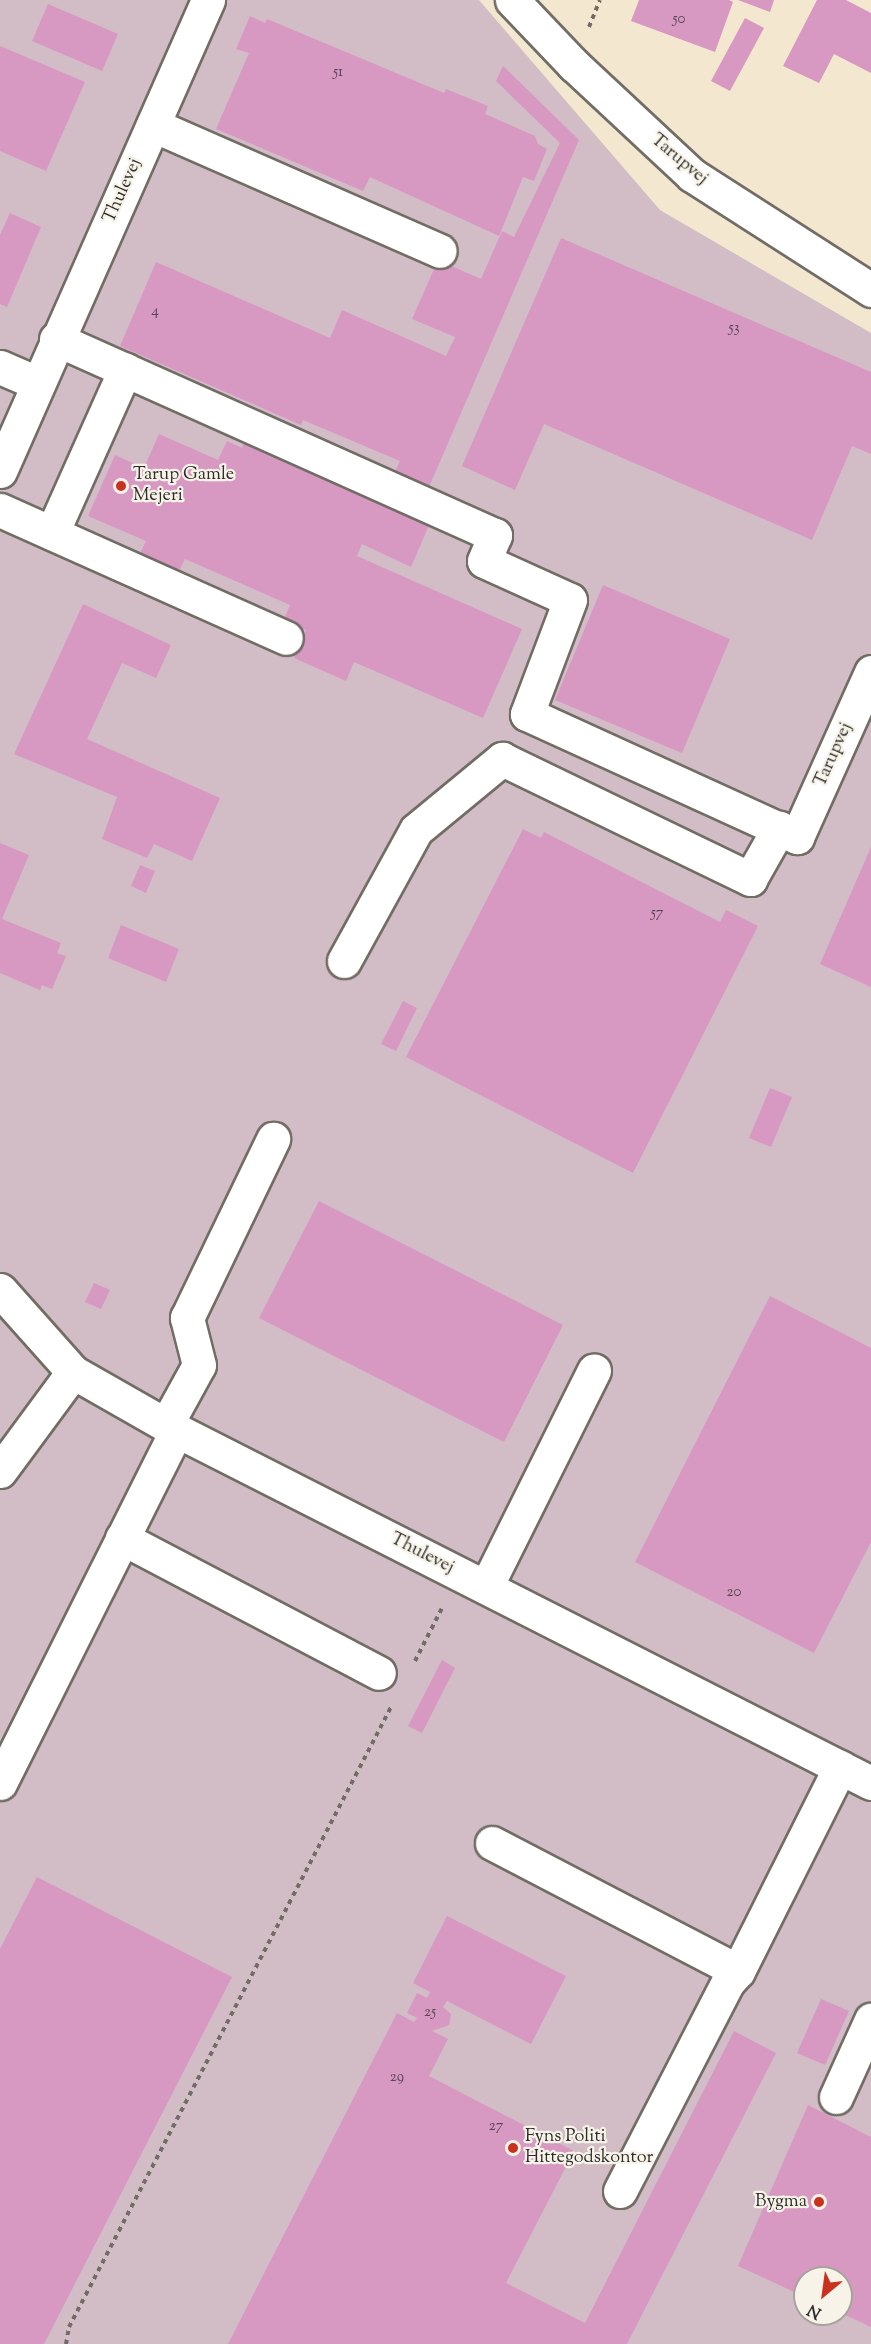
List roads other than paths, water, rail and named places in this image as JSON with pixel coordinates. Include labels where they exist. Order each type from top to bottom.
[{"type":"street","name":"Thulevej","points":[[0,471],[56,339],[208,0]]},
{"type":"street","name":"Tarupvej","points":[[512,0],[574,66],[692,175],[871,290]]},
{"type":"street","points":[[153,125],[440,250]]},
{"type":"street","points":[[56,339],[495,535],[484,561],[570,600],[527,714],[788,833]]},
{"type":"street","points":[[0,367],[37,383]]},
{"type":"street","points":[[52,533],[125,370]]},
{"type":"street","points":[[0,510],[286,638]]},
{"type":"street","name":"Tarupvej","points":[[344,961],[416,830],[502,759],[750,879],[788,833],[871,672]]},
{"type":"street","points":[[0,1782],[122,1538],[199,1365],[187,1318],[273,1138]]},
{"type":"street","name":"Thulevej","points":[[0,1290],[73,1372],[171,1428],[871,1783]]},
{"type":"street","points":[[473,1580],[594,1370]]},
{"type":"street","points":[[0,1471],[73,1372]]},
{"type":"street","points":[[122,1538],[380,1673]]},
{"type":"street","points":[[620,2191],[728,1982],[738,1971],[840,1767]]},
{"type":"street","points":[[492,1843],[738,1971]]},
{"type":"street","points":[[836,2097],[871,2020]]},
{"type":"place","name":"Tarup Gamle Mejeri","points":[[121,486]]},
{"type":"place","name":"Fyns Politi Hittegodskontor","points":[[513,2148]]},
{"type":"place","name":"Bygma","points":[[819,2202]]}]
